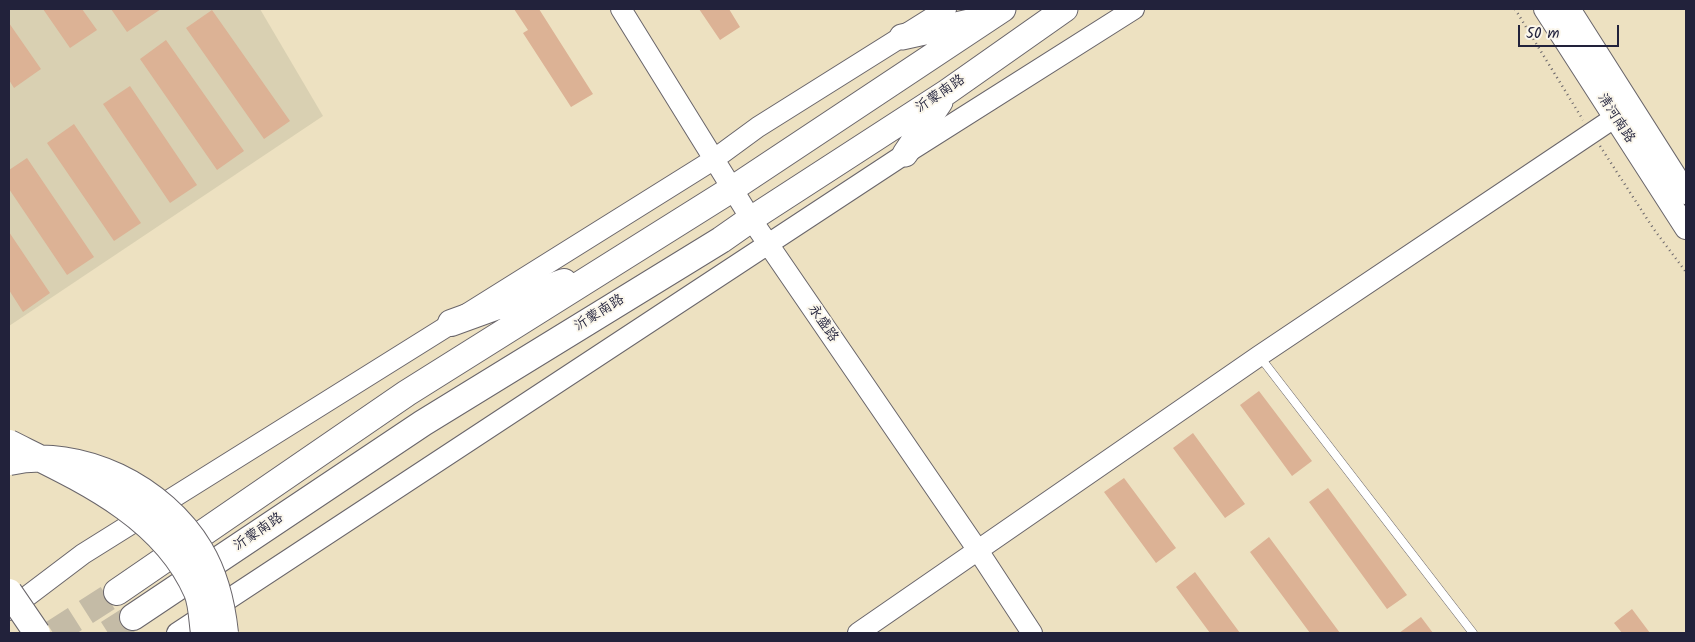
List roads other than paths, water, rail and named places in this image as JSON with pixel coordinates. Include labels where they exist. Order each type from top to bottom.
[{"type":"highway","points":[[117,592],[407,393],[732,189]]},
{"type":"highway","name":"沂蒙南路","points":[[133,617],[423,423],[721,240],[751,219]]},
{"type":"highway","points":[[451,323],[612,265]]},
{"type":"highway","points":[[9,443],[60,467],[108,495],[154,531],[178,561],[197,593],[204,633]]},
{"type":"highway","points":[[9,462],[24,459],[76,462],[112,474],[147,492],[176,519],[200,550],[216,585],[225,633]]},
{"type":"highway","points":[[10,602],[37,633]]},
{"type":"main road","name":"沂蒙南路","points":[[751,219],[947,92],[1065,9]]},
{"type":"main road","name":"清河南路","points":[[1545,9],[1686,228]]},
{"type":"main road","name":"清河南路","points":[[1569,9],[1686,193]]},
{"type":"main road","points":[[902,36],[995,14]]},
{"type":"main road","points":[[732,189],[995,14]]},
{"type":"main road","points":[[905,154],[947,92]]},
{"type":"main road","points":[[10,602],[32,633]]},
{"type":"street","name":"永盛路","points":[[621,9],[713,160],[768,245],[977,549],[1032,633]]},
{"type":"street","points":[[10,602],[83,554],[713,160],[758,127],[946,9]]},
{"type":"street","points":[[177,633],[905,154],[1134,9]]},
{"type":"street","points":[[858,633],[1259,356],[1614,118]]},
{"type":"lane","points":[[1259,356],[1473,633]]},
{"type":"tunnel","points":[[53,633],[117,592]]},
{"type":"tunnel","points":[[108,633],[133,617]]}]
